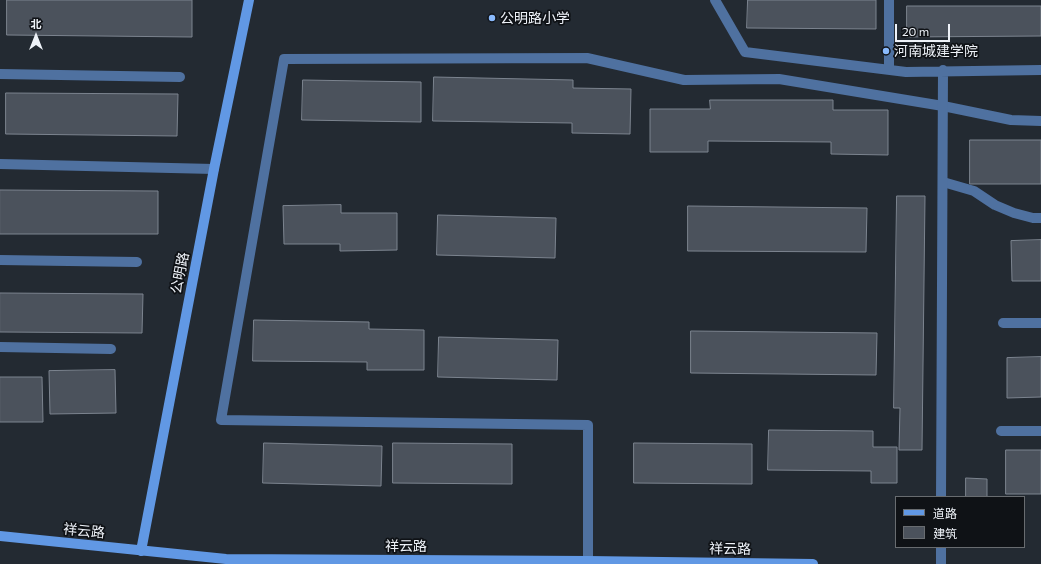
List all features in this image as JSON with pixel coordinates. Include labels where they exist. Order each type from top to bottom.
[{"type":"main road","name":"公明路","points":[[141,551],[214,169],[249,0]]},
{"type":"main road","name":"祥云路","points":[[0,536],[226,559],[813,564]]},
{"type":"street","points":[[715,0],[745,52],[906,72],[943,70],[1041,70]]},
{"type":"street","points":[[889,0],[889,70]]},
{"type":"street","points":[[588,561],[588,425],[221,420],[284,59],[587,58],[684,80],[779,79],[943,106],[1011,120],[1041,121]]},
{"type":"street","points":[[941,496],[943,70]]},
{"type":"street","points":[[0,74],[180,76]]},
{"type":"street","points":[[0,164],[214,169]]},
{"type":"street","points":[[943,182],[974,191],[995,205],[1014,213],[1033,218],[1041,218]]},
{"type":"street","points":[[0,260],[137,262]]},
{"type":"street","points":[[1003,323],[1041,323]]},
{"type":"street","points":[[0,347],[111,349]]},
{"type":"street","points":[[1001,431],[1041,431]]},
{"type":"street","points":[[941,548],[941,564]]},
{"type":"building","points":[[7,0],[192,0],[192,37],[7,35]]},
{"type":"building","points":[[748,0],[876,0],[876,29],[747,28]]},
{"type":"building","points":[[907,6],[1041,6],[1041,36],[907,37]]},
{"type":"building","points":[[434,77],[573,80],[573,88],[631,89],[630,134],[572,133],[572,123],[433,121]]},
{"type":"building","points":[[303,80],[421,82],[421,122],[302,120]]},
{"type":"building","points":[[6,93],[178,94],[177,136],[6,134]]},
{"type":"building","points":[[710,100],[833,100],[833,110],[888,110],[888,155],[831,154],[831,142],[708,141],[708,152],[650,152],[650,109],[710,109]]},
{"type":"building","points":[[970,140],[1041,140],[1041,184],[970,184]]},
{"type":"building","points":[[0,190],[158,191],[158,234],[0,234]]},
{"type":"building","points":[[897,196],[925,196],[922,450],[899,450],[900,408],[894,408]]},
{"type":"building","points":[[341,205],[341,213],[397,213],[397,250],[340,251],[340,244],[284,244],[283,206]]},
{"type":"building","points":[[688,206],[867,208],[866,252],[688,251]]},
{"type":"building","points":[[438,215],[556,218],[555,258],[437,255]]},
{"type":"building","points":[[1041,240],[1041,281],[1012,281],[1011,241]]},
{"type":"building","points":[[0,293],[143,294],[142,333],[0,332]]},
{"type":"building","points":[[254,320],[369,322],[369,329],[424,330],[424,370],[367,370],[367,362],[253,361]]},
{"type":"building","points":[[691,331],[877,333],[876,375],[691,373]]},
{"type":"building","points":[[439,337],[558,340],[557,380],[438,377]]},
{"type":"building","points":[[1041,357],[1041,397],[1007,398],[1007,358]]},
{"type":"building","points":[[115,370],[116,413],[50,414],[49,371]]},
{"type":"building","points":[[0,377],[42,377],[43,422],[0,422]]},
{"type":"building","points":[[769,430],[873,431],[873,447],[897,447],[897,483],[871,483],[871,471],[768,470]]},
{"type":"building","points":[[264,443],[382,446],[381,486],[263,483]]},
{"type":"building","points":[[393,443],[512,444],[512,484],[393,483]]},
{"type":"building","points":[[634,443],[752,444],[752,484],[634,483]]},
{"type":"building","points":[[1006,450],[1041,450],[1041,494],[1006,494]]},
{"type":"building","points":[[966,478],[987,479],[987,496],[966,496]]},
{"type":"place","name":"公明路小学","points":[[492,18]]},
{"type":"place","name":"河南城建学院","points":[[886,51]]}]
